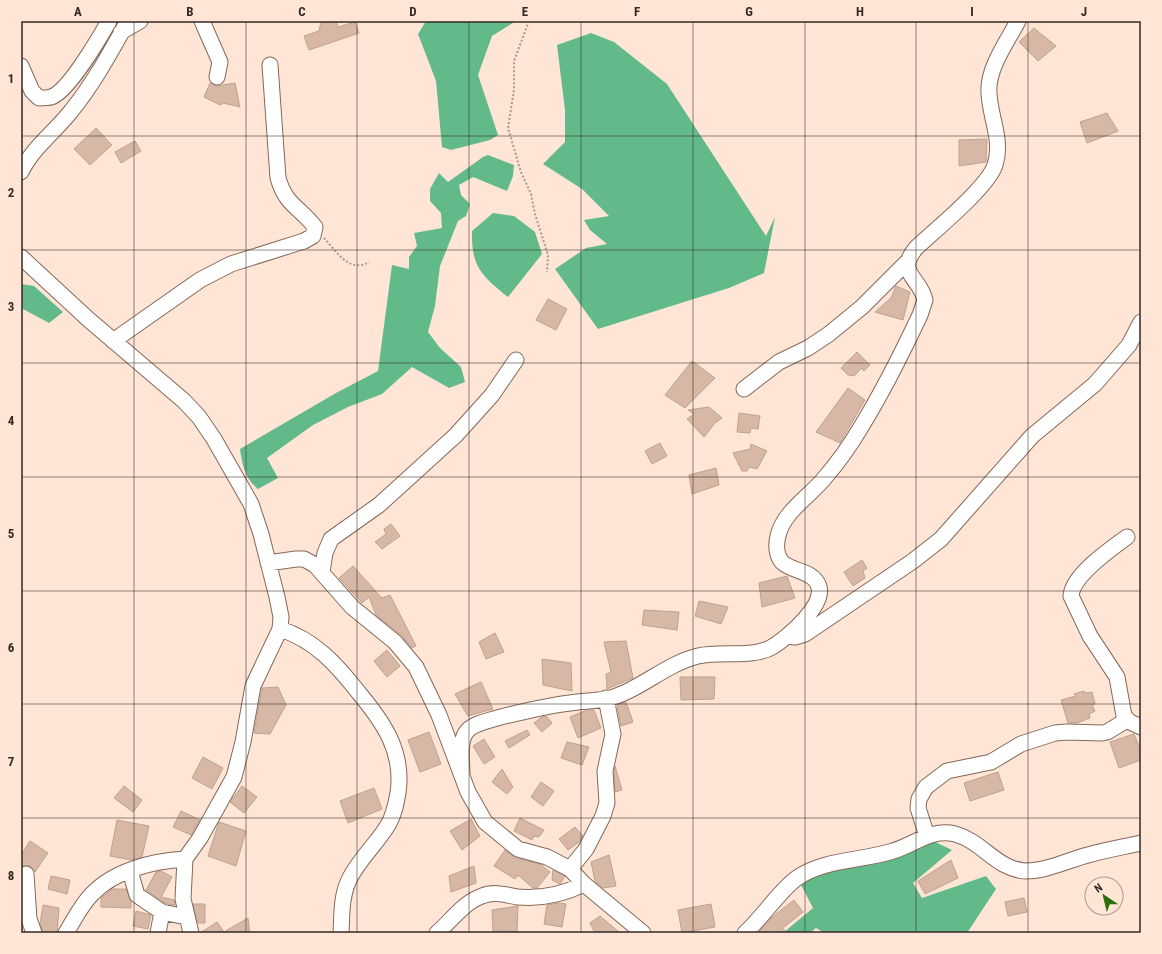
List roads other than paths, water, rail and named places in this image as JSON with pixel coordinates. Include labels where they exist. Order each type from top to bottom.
[{"type":"street","points":[[21,66],[32,91],[39,98],[52,97],[69,81],[109,21]]},
{"type":"street","points":[[21,172],[36,150],[73,109],[124,27],[140,21]]},
{"type":"street","points":[[202,21],[220,62],[217,77]]},
{"type":"street","points":[[744,389],[779,362],[808,348],[829,334],[862,307],[908,261],[916,248],[987,180],[995,165],[998,151],[998,138],[988,94],[989,85],[991,75],[1018,21]]},
{"type":"street","points":[[113,341],[200,280],[231,264],[304,241],[314,233],[315,227],[294,208],[282,190],[278,178],[270,65]]},
{"type":"street","points":[[21,257],[113,341],[184,401],[214,439],[250,504],[261,534],[281,617],[280,629],[259,670],[253,686],[243,742],[234,777],[200,838],[185,860],[182,886],[186,917],[191,933]]},
{"type":"street","points":[[462,775],[463,737],[471,727],[519,712],[606,698],[627,691],[685,660],[718,654],[752,653],[765,650],[787,636],[803,621],[816,605],[820,589],[817,582],[811,576],[784,564],[779,558],[777,552],[778,536],[783,523],[824,479],[861,427],[920,316],[925,304],[924,296],[910,274],[908,261]]},
{"type":"street","points":[[787,636],[795,637],[806,634],[913,561],[941,539],[1032,436],[1095,384],[1129,345],[1141,322]]},
{"type":"street","points":[[322,572],[325,553],[332,540],[379,505],[456,435],[492,395],[516,360]]},
{"type":"street","points":[[1127,536],[1097,560],[1078,579],[1071,596],[1090,636],[1117,677],[1122,712],[1127,720],[1141,727]]},
{"type":"street","points":[[268,564],[296,558],[304,559],[314,565],[322,572],[343,599],[395,642],[416,667],[439,715],[462,775],[484,822],[518,849],[547,857],[570,869],[584,884],[643,933]]},
{"type":"street","points":[[280,629],[290,632],[318,648],[335,664],[376,714],[386,729],[398,761],[399,784],[395,807],[389,824],[348,882],[342,906],[341,933]]},
{"type":"street","points":[[570,869],[586,849],[603,816],[607,803],[606,763],[613,734],[606,698]]},
{"type":"street","points":[[926,836],[918,808],[919,799],[926,787],[947,771],[991,762],[1021,744],[1040,737],[1067,732],[1102,733],[1107,732],[1127,720]]},
{"type":"street","points":[[745,933],[789,885],[804,874],[818,868],[892,851],[926,836],[942,832],[963,836],[1006,866],[1015,870],[1028,871],[1041,869],[1089,854],[1141,843]]},
{"type":"street","points":[[66,933],[92,894],[114,877],[165,861],[185,860]]},
{"type":"street","points":[[130,871],[137,895],[162,912],[186,917]]},
{"type":"street","points":[[26,874],[29,919],[34,933]]},
{"type":"street","points":[[437,933],[471,902],[480,896],[490,893],[519,897],[556,895],[567,892],[584,884]]},
{"type":"street","points":[[158,933],[162,912]]}]
